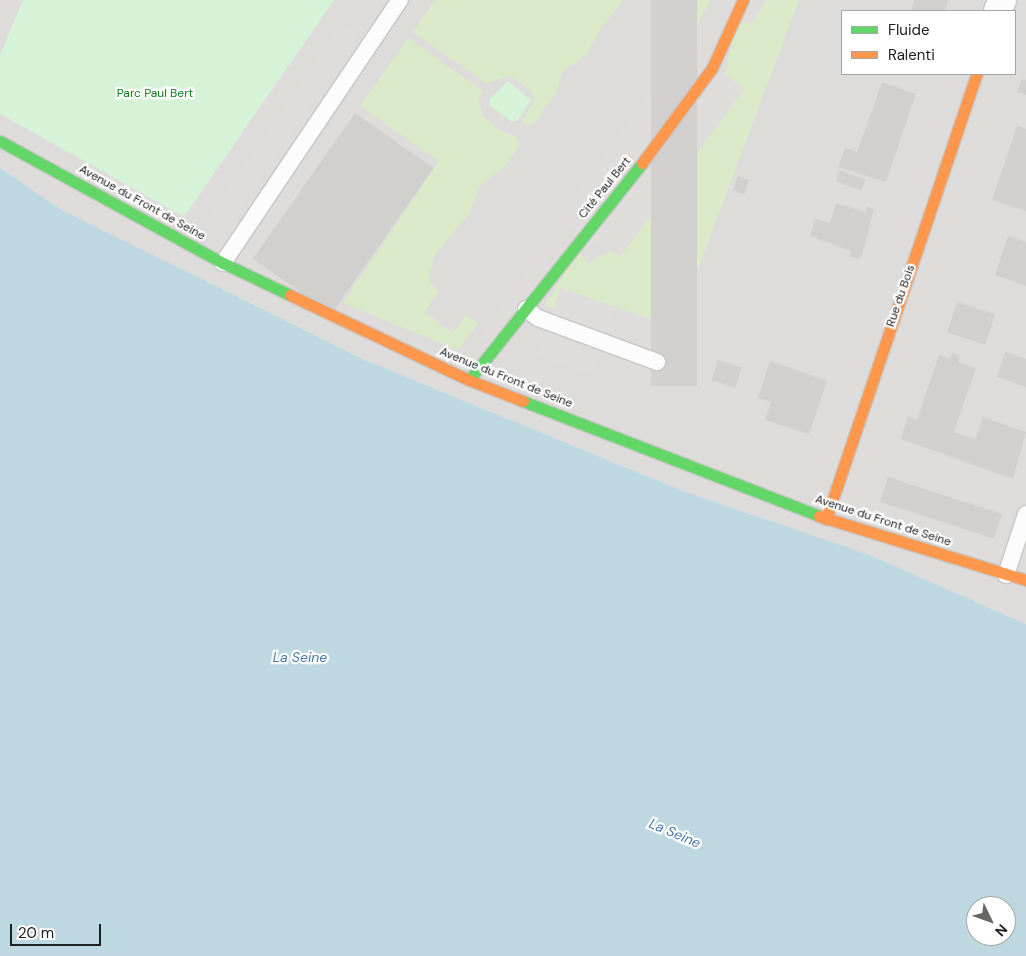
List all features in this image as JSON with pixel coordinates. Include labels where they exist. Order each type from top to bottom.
[{"type":"street","name":"Cité Paul Bert","points":[[469,380],[642,164],[712,68],[743,0]]},
{"type":"street","name":"Rue du Bois","points":[[826,519],[977,75]]},
{"type":"street","name":"Avenue du Front de Seine","points":[[0,141],[223,263],[469,380],[826,519],[1026,580]]},
{"type":"lane","points":[[223,263],[400,0]]},
{"type":"lane","points":[[526,309],[538,318],[657,362]]},
{"type":"lane","points":[[1006,575],[1026,514]]},
{"type":"shaded area","points":[[0,0],[1026,0],[1026,624],[870,555],[683,491],[363,359],[60,209],[0,168]]},
{"type":"shaded area","points":[[720,0],[766,0],[753,23],[741,22],[715,9]]},
{"type":"shaded area","points":[[341,22],[359,34],[227,231],[208,218]]},
{"type":"shaded area","points":[[686,45],[745,89],[621,255],[601,240],[596,246],[558,217]]},
{"type":"shaded area","points":[[540,252],[550,259],[490,345],[480,338]]},
{"type":"shaded area","points":[[561,288],[616,308],[591,375],[536,356]]},
{"type":"green space","name":"Parc Paul Bert","points":[[23,0],[334,0],[184,217],[0,114],[0,55]]},
{"type":"green space","points":[[435,0],[623,0],[601,28],[587,54],[563,72],[555,94],[532,126],[521,123],[535,100],[532,92],[520,82],[510,76],[486,83],[413,32]]},
{"type":"green space","points":[[697,0],[711,0],[697,24],[685,16]]},
{"type":"green space","points":[[766,0],[799,0],[676,328],[561,288],[554,308],[545,305],[579,251],[588,264],[610,251],[620,257],[744,89],[725,74],[733,35],[741,22],[753,23]]},
{"type":"green space","points":[[408,38],[483,91],[479,99],[482,116],[501,131],[515,136],[520,144],[505,166],[478,187],[470,213],[436,253],[429,275],[431,285],[439,291],[424,312],[453,333],[466,315],[478,324],[458,350],[343,303],[439,161],[360,106]]},
{"type":"green space","points":[[508,81],[531,100],[518,120],[513,122],[490,106],[490,99]]},
{"type":"water","name":"La Seine","points":[[0,168],[60,209],[363,359],[683,491],[870,555],[1026,624],[1026,956],[0,956]]},
{"type":"building","points":[[651,0],[697,0],[697,386],[651,386]]},
{"type":"building","points":[[914,0],[948,0],[945,10],[911,10]]},
{"type":"building","points":[[1022,79],[1026,80],[1026,95],[1017,92]]},
{"type":"building","points":[[882,82],[916,94],[886,182],[838,167],[845,148],[857,152]]},
{"type":"building","points":[[355,113],[434,168],[332,314],[253,259]]},
{"type":"building","points":[[1017,126],[1026,129],[1026,211],[992,200]]},
{"type":"building","points":[[840,170],[865,179],[861,191],[836,181]]},
{"type":"building","points":[[738,176],[749,180],[744,194],[733,190]]},
{"type":"building","points":[[836,203],[865,212],[867,207],[874,209],[862,255],[858,259],[850,256],[851,251],[810,236],[815,219],[830,223]]},
{"type":"building","points":[[1008,236],[1026,242],[1026,286],[995,275]]},
{"type":"building","points":[[957,302],[995,314],[985,345],[947,332]]},
{"type":"building","points":[[1005,352],[1026,359],[1026,387],[997,377]]},
{"type":"building","points":[[952,353],[960,355],[958,362],[976,368],[954,432],[975,439],[983,417],[1026,432],[1013,479],[901,439],[908,416],[917,420],[939,355],[950,359]]},
{"type":"building","points":[[718,360],[742,368],[735,388],[712,380]]},
{"type":"building","points":[[770,361],[827,381],[809,434],[765,420],[771,402],[758,398]]},
{"type":"building","points":[[888,477],[1002,514],[994,539],[880,502]]},
{"type":"traffic: fast","points":[[0,141],[223,263],[290,295]]},
{"type":"traffic: fast","points":[[469,380],[642,163]]},
{"type":"traffic: fast","points":[[523,401],[819,516]]},
{"type":"traffic: slow","points":[[642,163],[712,68],[743,0]]},
{"type":"traffic: slow","points":[[826,519],[977,75]]},
{"type":"traffic: slow","points":[[290,295],[469,380],[523,401]]},
{"type":"traffic: slow","points":[[819,516],[1026,580]]}]
